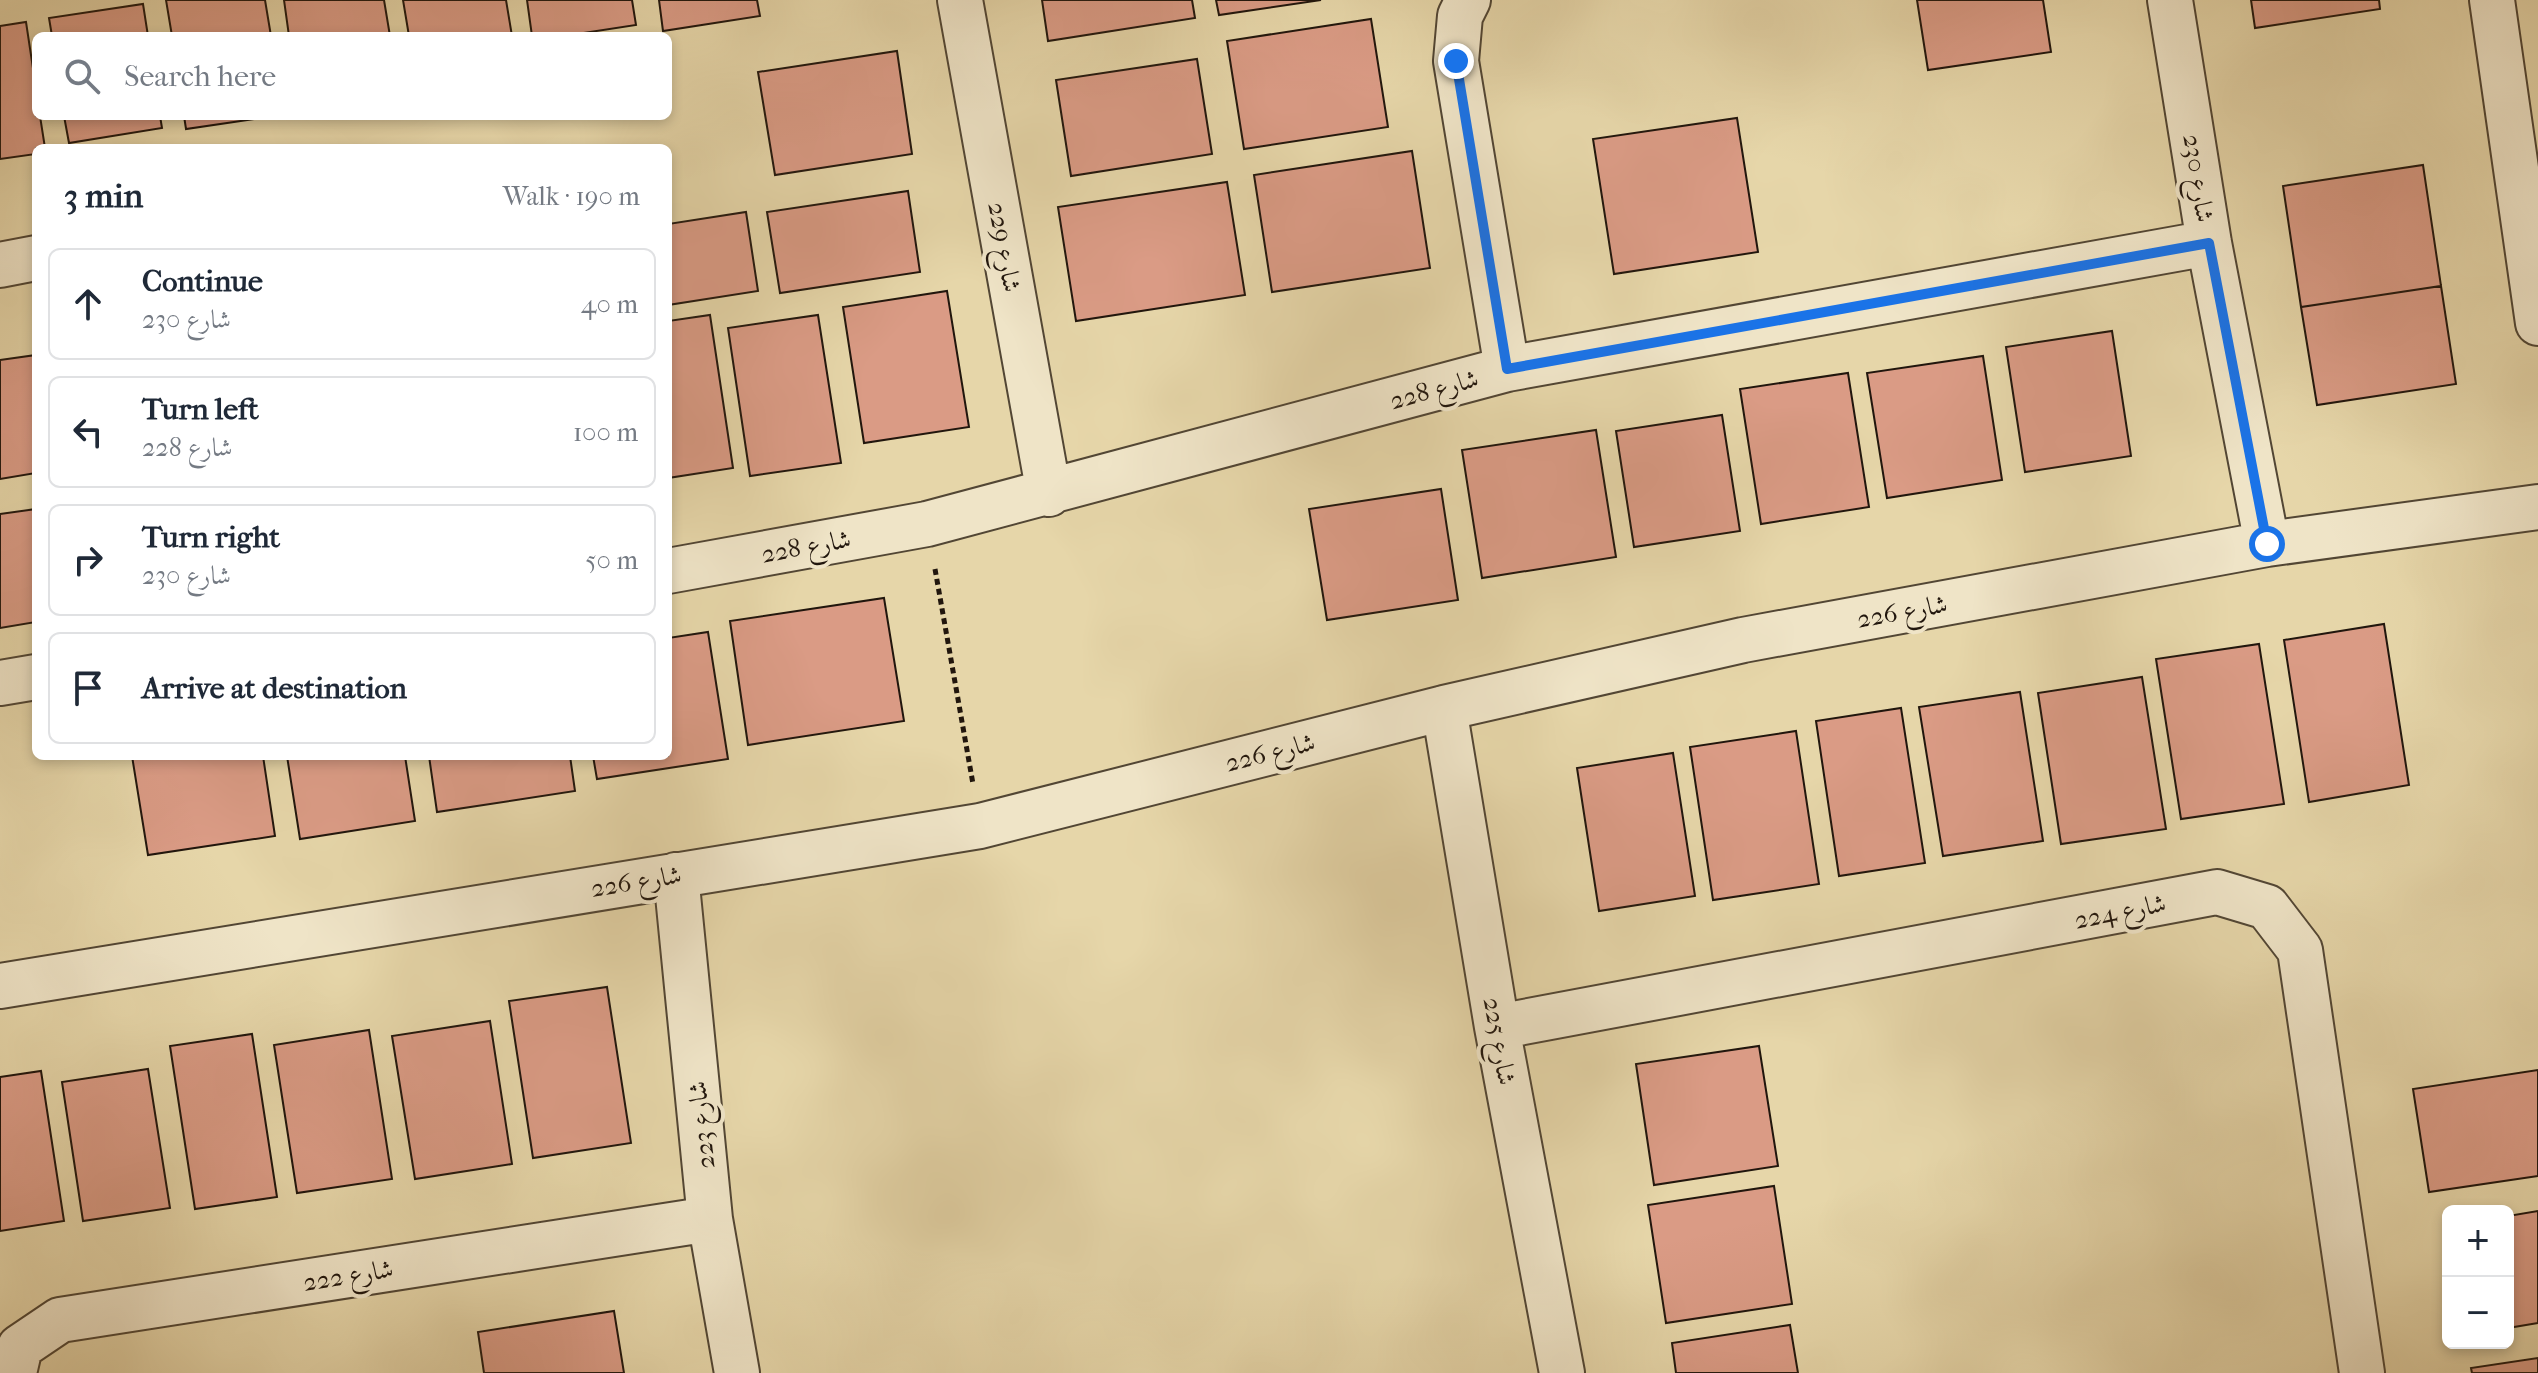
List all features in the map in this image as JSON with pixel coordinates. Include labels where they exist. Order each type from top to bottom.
[{"type":"street","name":"شارع 229","points":[[960,0],[1049,494]]},
{"type":"street","points":[[1468,0],[1460,16],[1456,61],[1507,369]]},
{"type":"street","name":"شارع 230","points":[[2170,0],[2209,243],[2267,544]]},
{"type":"street","points":[[2492,0],[2538,323]]},
{"type":"street","name":"شارع 228","points":[[672,570],[927,524],[1049,494],[1507,369],[2209,243]]},
{"type":"street","points":[[0,265],[32,259]]},
{"type":"street","name":"شارع 226","points":[[0,986],[980,826],[1444,708],[1743,640],[2267,544],[2538,507]]},
{"type":"street","points":[[0,683],[32,678]]},
{"type":"street","name":"شارع 225","points":[[1444,708],[1497,1027],[1562,1373]]},
{"type":"street","name":"شارع 223","points":[[676,875],[710,1219],[737,1373]]},
{"type":"street","name":"شارع 224","points":[[1497,1027],[2217,892],[2267,907],[2300,950],[2362,1373]]},
{"type":"street","name":"شارع 222","points":[[14,1373],[20,1347],[60,1320],[710,1219]]},
{"type":"path","points":[[927,524],[980,826]]},
{"type":"building","points":[[166,0],[265,0],[270,32],[171,32]]},
{"type":"building","points":[[284,0],[384,0],[389,32],[288,32]]},
{"type":"building","points":[[403,0],[506,0],[511,32],[408,32]]},
{"type":"building","points":[[527,0],[632,0],[636,25],[590,32],[531,32]]},
{"type":"building","points":[[659,0],[757,0],[760,16],[663,31]]},
{"type":"building","points":[[1042,0],[1192,0],[1195,18],[1048,41]]},
{"type":"building","points":[[1216,0],[1321,0],[1219,15]]},
{"type":"building","points":[[1917,0],[2043,0],[2051,52],[1928,70]]},
{"type":"building","points":[[2251,0],[2379,0],[2380,9],[2255,28]]},
{"type":"building","points":[[143,4],[147,32],[51,32],[49,18]]},
{"type":"building","points":[[1371,19],[1388,127],[1244,149],[1227,41]]},
{"type":"building","points":[[26,22],[32,62],[32,120],[41,120],[44,144],[32,144],[32,155],[0,159],[0,26]]},
{"type":"building","points":[[897,51],[912,154],[775,175],[758,72]]},
{"type":"building","points":[[1197,59],[1212,154],[1071,176],[1056,80]]},
{"type":"building","points":[[1737,118],[1758,252],[1614,274],[1593,139]]},
{"type":"building","points":[[65,120],[161,120],[162,128],[69,143]]},
{"type":"building","points":[[185,120],[247,120],[186,129]]},
{"type":"building","points":[[1412,151],[1430,268],[1272,292],[1254,175]]},
{"type":"building","points":[[2423,165],[2441,286],[2301,307],[2283,186]]},
{"type":"building","points":[[1227,182],[1245,295],[1076,321],[1058,207]]},
{"type":"building","points":[[908,191],[920,272],[780,293],[767,212]]},
{"type":"building","points":[[746,212],[758,291],[672,304],[672,223]]},
{"type":"building","points":[[2441,286],[2456,384],[2317,405],[2301,307]]},
{"type":"building","points":[[947,291],[969,427],[864,443],[843,307]]},
{"type":"building","points":[[710,315],[733,468],[672,477],[672,320]]},
{"type":"building","points":[[818,315],[841,463],[750,476],[728,328]]},
{"type":"building","points":[[2112,331],[2131,456],[2025,472],[2006,347]]},
{"type":"building","points":[[32,356],[32,474],[0,479],[0,360]]},
{"type":"building","points":[[1983,356],[2002,480],[1887,498],[1867,373]]},
{"type":"building","points":[[1848,373],[1869,507],[1761,524],[1740,389]]},
{"type":"building","points":[[1722,415],[1740,531],[1634,547],[1616,431]]},
{"type":"building","points":[[1596,430],[1616,557],[1482,578],[1462,450]]},
{"type":"building","points":[[1441,489],[1458,600],[1327,620],[1309,509]]},
{"type":"building","points":[[32,510],[32,623],[0,628],[0,514]]},
{"type":"building","points":[[884,598],[904,721],[748,745],[730,621]]},
{"type":"building","points":[[2384,624],[2409,785],[2309,802],[2284,640]]},
{"type":"building","points":[[708,632],[728,759],[597,779],[594,760],[672,760],[672,637]]},
{"type":"building","points":[[2259,644],[2284,804],[2181,819],[2156,659]]},
{"type":"building","points":[[2142,677],[2166,829],[2061,844],[2038,693]]},
{"type":"building","points":[[2020,692],[2043,841],[1943,856],[1919,707]]},
{"type":"building","points":[[1901,708],[1925,863],[1839,876],[1816,721]]},
{"type":"building","points":[[1796,731],[1819,884],[1713,900],[1690,747]]},
{"type":"building","points":[[1673,753],[1695,896],[1599,911],[1577,768]]},
{"type":"building","points":[[133,760],[264,760],[275,836],[148,855]]},
{"type":"building","points":[[288,760],[406,760],[415,821],[300,839]]},
{"type":"building","points":[[430,760],[571,760],[575,791],[437,812]]},
{"type":"building","points":[[607,987],[631,1143],[533,1158],[509,1001]]},
{"type":"building","points":[[490,1021],[512,1164],[415,1179],[392,1036]]},
{"type":"building","points":[[369,1030],[392,1179],[297,1193],[274,1045]]},
{"type":"building","points":[[252,1034],[277,1197],[195,1209],[170,1046]]},
{"type":"building","points":[[1759,1046],[1778,1166],[1654,1185],[1636,1064]]},
{"type":"building","points":[[148,1069],[170,1208],[83,1221],[62,1082]]},
{"type":"building","points":[[2538,1070],[2538,1176],[2429,1192],[2413,1089]]},
{"type":"building","points":[[41,1071],[64,1221],[0,1231],[0,1077]]},
{"type":"building","points":[[1774,1186],[1792,1304],[1666,1323],[1648,1205]]},
{"type":"building","points":[[2538,1211],[2538,1323],[2514,1327],[2514,1277],[2514,1215]]},
{"type":"building","points":[[614,1311],[624,1373],[484,1373],[478,1332]]},
{"type":"building","points":[[1790,1325],[1798,1373],[1676,1373],[1672,1343]]},
{"type":"building","points":[[2538,1358],[2538,1373],[2472,1373],[2471,1368]]},
{"type":"route","points":[[1456,61],[1507,369],[2209,243],[2267,544]]}]
